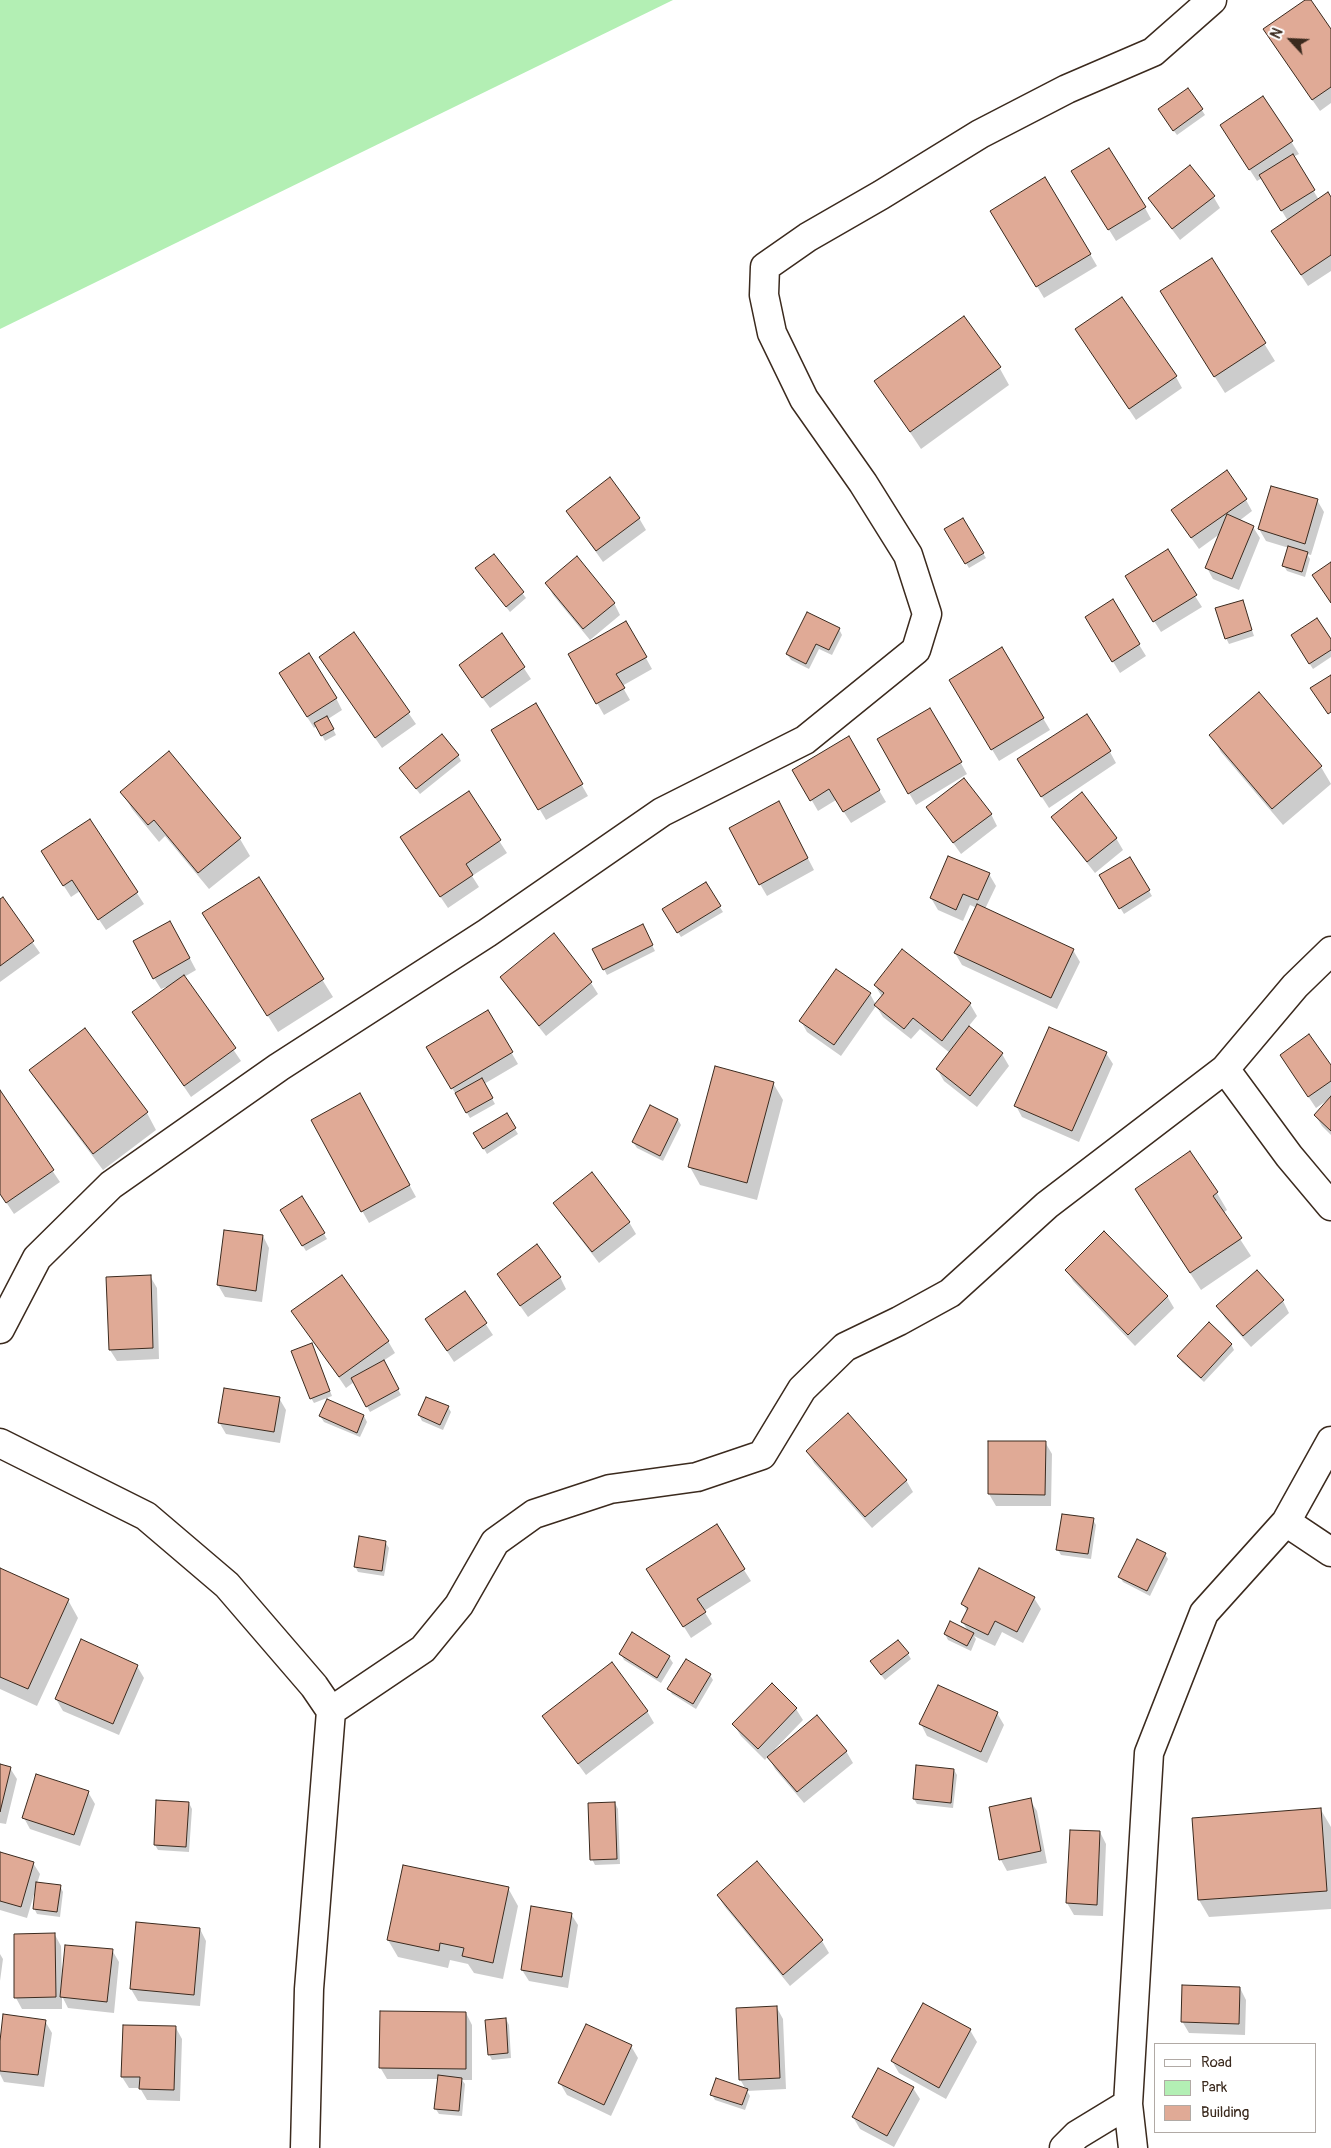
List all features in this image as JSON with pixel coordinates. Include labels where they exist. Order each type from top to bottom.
[{"type":"street","points":[[0,1329],[37,1258],[111,1185],[279,1068],[487,933],[662,812],[805,740],[916,650],[927,614],[908,555],[863,483],[804,399],[772,333],[764,295],[765,267],[808,237],[980,134],[1067,89],[1153,52],[1212,0]]},
{"type":"street","points":[[331,1711],[423,1650],[459,1605],[495,1542],[534,1514],[610,1489],[697,1477],[762,1455],[802,1389],[845,1347],[899,1322],[950,1292],[1047,1204],[1225,1069],[1295,986],[1331,951]]},
{"type":"street","points":[[1225,1069],[1289,1156],[1331,1206]]},
{"type":"street","points":[[1133,2148],[1128,2104],[1150,1753],[1204,1612],[1286,1522],[1331,1441]]},
{"type":"street","points":[[0,1443],[146,1516],[227,1585],[314,1686],[331,1711],[310,1989],[305,2148]]},
{"type":"street","points":[[1286,1522],[1331,1552]]},
{"type":"street","points":[[1064,2148],[1077,2134],[1128,2104]]},
{"type":"green space","points":[[0,0],[673,0],[0,329]]},
{"type":"building","points":[[1305,0],[1311,0],[1331,29],[1331,87],[1312,100],[1263,29]]},
{"type":"building","points":[[1188,88],[1203,109],[1173,131],[1158,109]]},
{"type":"building","points":[[1263,96],[1293,141],[1249,170],[1220,125]]},
{"type":"building","points":[[1109,148],[1146,207],[1108,230],[1071,171]]},
{"type":"building","points":[[1293,154],[1315,190],[1281,211],[1259,175]]},
{"type":"building","points":[[1190,165],[1215,196],[1172,229],[1148,198]]},
{"type":"building","points":[[1045,177],[1091,254],[1036,287],[990,211]]},
{"type":"building","points":[[1328,192],[1331,197],[1331,255],[1301,275],[1271,231]]},
{"type":"building","points":[[1212,258],[1266,343],[1214,377],[1160,291]]},
{"type":"building","points":[[1122,297],[1177,376],[1129,409],[1075,329]]},
{"type":"building","points":[[964,316],[1001,367],[910,432],[874,381]]},
{"type":"building","points":[[1227,470],[1247,499],[1191,538],[1171,510]]},
{"type":"building","points":[[610,477],[640,518],[596,551],[566,511]]},
{"type":"building","points":[[1271,486],[1318,499],[1305,544],[1258,529]]},
{"type":"building","points":[[1227,514],[1254,526],[1232,579],[1205,568]]},
{"type":"building","points":[[963,518],[984,553],[965,564],[944,529]]},
{"type":"building","points":[[1288,546],[1308,552],[1302,572],[1282,566]]},
{"type":"building","points":[[1168,549],[1197,595],[1153,622],[1125,576]]},
{"type":"building","points":[[494,554],[524,592],[506,607],[475,568]]},
{"type":"building","points":[[577,556],[615,603],[583,629],[545,583]]},
{"type":"building","points":[[1331,562],[1331,603],[1312,575]]},
{"type":"building","points":[[1113,599],[1140,644],[1112,662],[1085,617]]},
{"type":"building","points":[[1243,600],[1252,630],[1225,639],[1215,608]]},
{"type":"building","points":[[807,612],[840,628],[829,650],[816,644],[806,664],[786,654]]},
{"type":"building","points":[[1317,618],[1331,639],[1331,650],[1309,664],[1291,635]]},
{"type":"building","points":[[626,621],[647,657],[616,674],[625,688],[596,704],[568,654]]},
{"type":"building","points":[[354,632],[410,712],[375,738],[319,657]]},
{"type":"building","points":[[502,633],[525,667],[482,698],[459,665]]},
{"type":"building","points":[[1002,647],[1044,718],[991,750],[949,680]]},
{"type":"building","points":[[309,653],[337,698],[307,717],[279,673]]},
{"type":"building","points":[[1331,675],[1331,712],[1328,714],[1310,688]]},
{"type":"building","points":[[1259,692],[1322,766],[1272,809],[1209,735]]},
{"type":"building","points":[[536,703],[583,784],[538,810],[491,730]]},
{"type":"building","points":[[930,708],[962,762],[908,794],[877,739]]},
{"type":"building","points":[[1087,714],[1111,751],[1041,797],[1017,759]]},
{"type":"building","points":[[327,716],[334,729],[321,736],[314,723]]},
{"type":"building","points":[[442,734],[459,755],[416,789],[399,768]]},
{"type":"building","points":[[849,736],[880,790],[843,812],[829,789],[810,801],[792,770]]},
{"type":"building","points":[[169,751],[241,838],[198,873],[154,820],[148,825],[120,792]]},
{"type":"building","points":[[964,778],[992,814],[953,843],[926,807]]},
{"type":"building","points":[[469,791],[501,840],[466,864],[473,875],[440,897],[400,837]]},
{"type":"building","points":[[1082,792],[1117,838],[1087,862],[1051,817]]},
{"type":"building","points":[[779,801],[808,858],[759,885],[729,828]]},
{"type":"building","points":[[90,819],[138,892],[98,920],[72,880],[63,886],[41,851]]},
{"type":"building","points":[[948,856],[990,873],[978,900],[963,894],[956,910],[930,898]]},
{"type":"building","points":[[1130,857],[1150,890],[1119,909],[1099,875]]},
{"type":"building","points":[[259,877],[324,979],[267,1016],[202,913]]},
{"type":"building","points":[[706,882],[721,906],[677,933],[662,909]]},
{"type":"building","points":[[3,897],[34,941],[0,966],[0,899]]},
{"type":"building","points":[[977,904],[1074,949],[1051,998],[954,953]]},
{"type":"building","points":[[170,921],[190,958],[153,979],[133,941]]},
{"type":"building","points":[[643,924],[653,945],[603,970],[592,949]]},
{"type":"building","points":[[554,933],[592,982],[539,1026],[500,977]]},
{"type":"building","points":[[902,949],[971,1003],[942,1041],[913,1018],[904,1029],[874,1005],[884,993],[874,985]]},
{"type":"building","points":[[836,969],[871,993],[834,1045],[799,1021]]},
{"type":"building","points":[[184,975],[236,1048],[184,1086],[132,1012]]},
{"type":"building","points":[[488,1010],[513,1052],[451,1089],[426,1047]]},
{"type":"building","points":[[969,1026],[1003,1053],[970,1096],[936,1069]]},
{"type":"building","points":[[1049,1027],[1107,1052],[1072,1131],[1014,1106]]},
{"type":"building","points":[[85,1028],[148,1112],[93,1154],[29,1070]]},
{"type":"building","points":[[1309,1034],[1331,1065],[1331,1081],[1308,1097],[1280,1055]]},
{"type":"building","points":[[715,1066],[774,1082],[747,1183],[688,1167]]},
{"type":"building","points":[[482,1078],[493,1098],[466,1113],[455,1093]]},
{"type":"building","points":[[0,1090],[54,1170],[6,1203],[0,1194]]},
{"type":"building","points":[[360,1093],[410,1185],[361,1212],[311,1120]]},
{"type":"building","points":[[1331,1096],[1331,1131],[1314,1115]]},
{"type":"building","points":[[650,1105],[678,1119],[660,1156],[632,1142]]},
{"type":"building","points":[[507,1113],[516,1128],[483,1149],[473,1133]]},
{"type":"building","points":[[1190,1151],[1218,1192],[1213,1196],[1242,1238],[1190,1273],[1135,1189]]},
{"type":"building","points":[[592,1172],[630,1222],[592,1252],[553,1203]]},
{"type":"building","points":[[302,1196],[325,1233],[302,1246],[280,1210]]},
{"type":"building","points":[[224,1230],[263,1235],[256,1291],[217,1285]]},
{"type":"building","points":[[1104,1231],[1168,1296],[1128,1335],[1065,1270]]},
{"type":"building","points":[[537,1244],[561,1277],[520,1306],[497,1274]]},
{"type":"building","points":[[1257,1270],[1284,1300],[1243,1336],[1216,1306]]},
{"type":"building","points":[[151,1275],[153,1348],[109,1350],[106,1277]]},
{"type":"building","points":[[342,1275],[389,1341],[339,1377],[291,1311]]},
{"type":"building","points":[[465,1291],[487,1323],[447,1351],[425,1319]]},
{"type":"building","points":[[1209,1322],[1232,1344],[1201,1378],[1177,1356]]},
{"type":"building","points":[[312,1343],[330,1391],[310,1399],[291,1351]]},
{"type":"building","points":[[384,1360],[399,1389],[366,1407],[351,1378]]},
{"type":"building","points":[[224,1388],[280,1397],[274,1432],[218,1423]]},
{"type":"building","points":[[426,1397],[449,1406],[440,1425],[418,1415]]},
{"type":"building","points":[[327,1399],[364,1415],[357,1433],[319,1416]]},
{"type":"building","points":[[848,1413],[907,1480],[865,1517],[806,1451]]},
{"type":"building","points":[[988,1441],[1046,1441],[1045,1495],[988,1494]]},
{"type":"building","points":[[1062,1514],[1094,1518],[1088,1554],[1056,1550]]},
{"type":"building","points":[[717,1524],[745,1569],[697,1599],[706,1612],[683,1627],[646,1569]]},
{"type":"building","points":[[359,1536],[386,1541],[382,1571],[354,1567]]},
{"type":"building","points":[[1137,1539],[1166,1553],[1147,1591],[1118,1577]]},
{"type":"building","points":[[0,1568],[69,1599],[28,1689],[0,1677]]},
{"type":"building","points":[[979,1568],[1035,1597],[1017,1632],[995,1621],[988,1635],[961,1622],[968,1608],[961,1604]]},
{"type":"building","points":[[950,1621],[974,1633],[967,1646],[944,1634]]},
{"type":"building","points":[[632,1632],[670,1656],[657,1678],[619,1654]]},
{"type":"building","points":[[81,1639],[138,1665],[113,1724],[55,1699]]},
{"type":"building","points":[[898,1640],[909,1653],[881,1675],[870,1661]]},
{"type":"building","points":[[686,1659],[711,1674],[693,1704],[667,1689]]},
{"type":"building","points":[[612,1662],[648,1711],[578,1764],[542,1716]]},
{"type":"building","points":[[772,1683],[797,1708],[758,1749],[732,1724]]},
{"type":"building","points":[[938,1685],[998,1712],[981,1752],[919,1724]]},
{"type":"building","points":[[817,1715],[847,1751],[797,1792],[767,1757]]},
{"type":"building","points":[[0,1764],[11,1767],[0,1812]]},
{"type":"building","points":[[916,1765],[954,1769],[951,1803],[913,1799]]},
{"type":"building","points":[[36,1774],[89,1791],[74,1835],[22,1818]]},
{"type":"building","points":[[1031,1798],[1041,1851],[999,1860],[989,1807]]},
{"type":"building","points":[[156,1800],[189,1802],[186,1847],[154,1845]]},
{"type":"building","points":[[615,1802],[617,1859],[590,1860],[588,1803]]},
{"type":"building","points":[[1321,1808],[1327,1891],[1198,1900],[1192,1818]]},
{"type":"building","points":[[1070,1830],[1100,1831],[1097,1905],[1066,1903]]},
{"type":"building","points":[[0,1852],[34,1862],[21,1907],[0,1901]]},
{"type":"building","points":[[757,1861],[823,1940],[783,1975],[717,1895]]},
{"type":"building","points":[[403,1865],[509,1887],[493,1963],[462,1956],[464,1948],[440,1943],[439,1951],[387,1940]]},
{"type":"building","points":[[36,1882],[61,1885],[57,1912],[33,1909]]},
{"type":"building","points":[[531,1906],[572,1913],[562,1977],[521,1970]]},
{"type":"building","points":[[136,1922],[200,1928],[194,1995],[130,1989]]},
{"type":"building","points":[[55,1933],[56,1997],[14,1998],[14,1934]]},
{"type":"building","points":[[65,1945],[113,1949],[107,2002],[60,1997]]},
{"type":"building","points":[[1182,1985],[1240,1987],[1239,2024],[1181,2022]]},
{"type":"building","points":[[923,2003],[971,2029],[939,2088],[891,2061]]},
{"type":"building","points":[[777,2006],[780,2078],[739,2080],[736,2008]]},
{"type":"building","points":[[380,2011],[466,2012],[466,2069],[379,2068]]},
{"type":"building","points":[[3,2014],[46,2020],[38,2075],[0,2071],[0,2041]]},
{"type":"building","points":[[506,2018],[508,2053],[488,2055],[485,2020]]},
{"type":"building","points":[[586,2024],[632,2045],[604,2105],[558,2083]]},
{"type":"building","points":[[123,2025],[176,2026],[174,2090],[139,2089],[140,2077],[121,2077]]},
{"type":"building","points":[[878,2068],[914,2087],[887,2136],[852,2117]]},
{"type":"building","points":[[438,2075],[462,2078],[459,2111],[434,2109]]},
{"type":"building","points":[[716,2078],[748,2089],[742,2105],[710,2095]]}]
